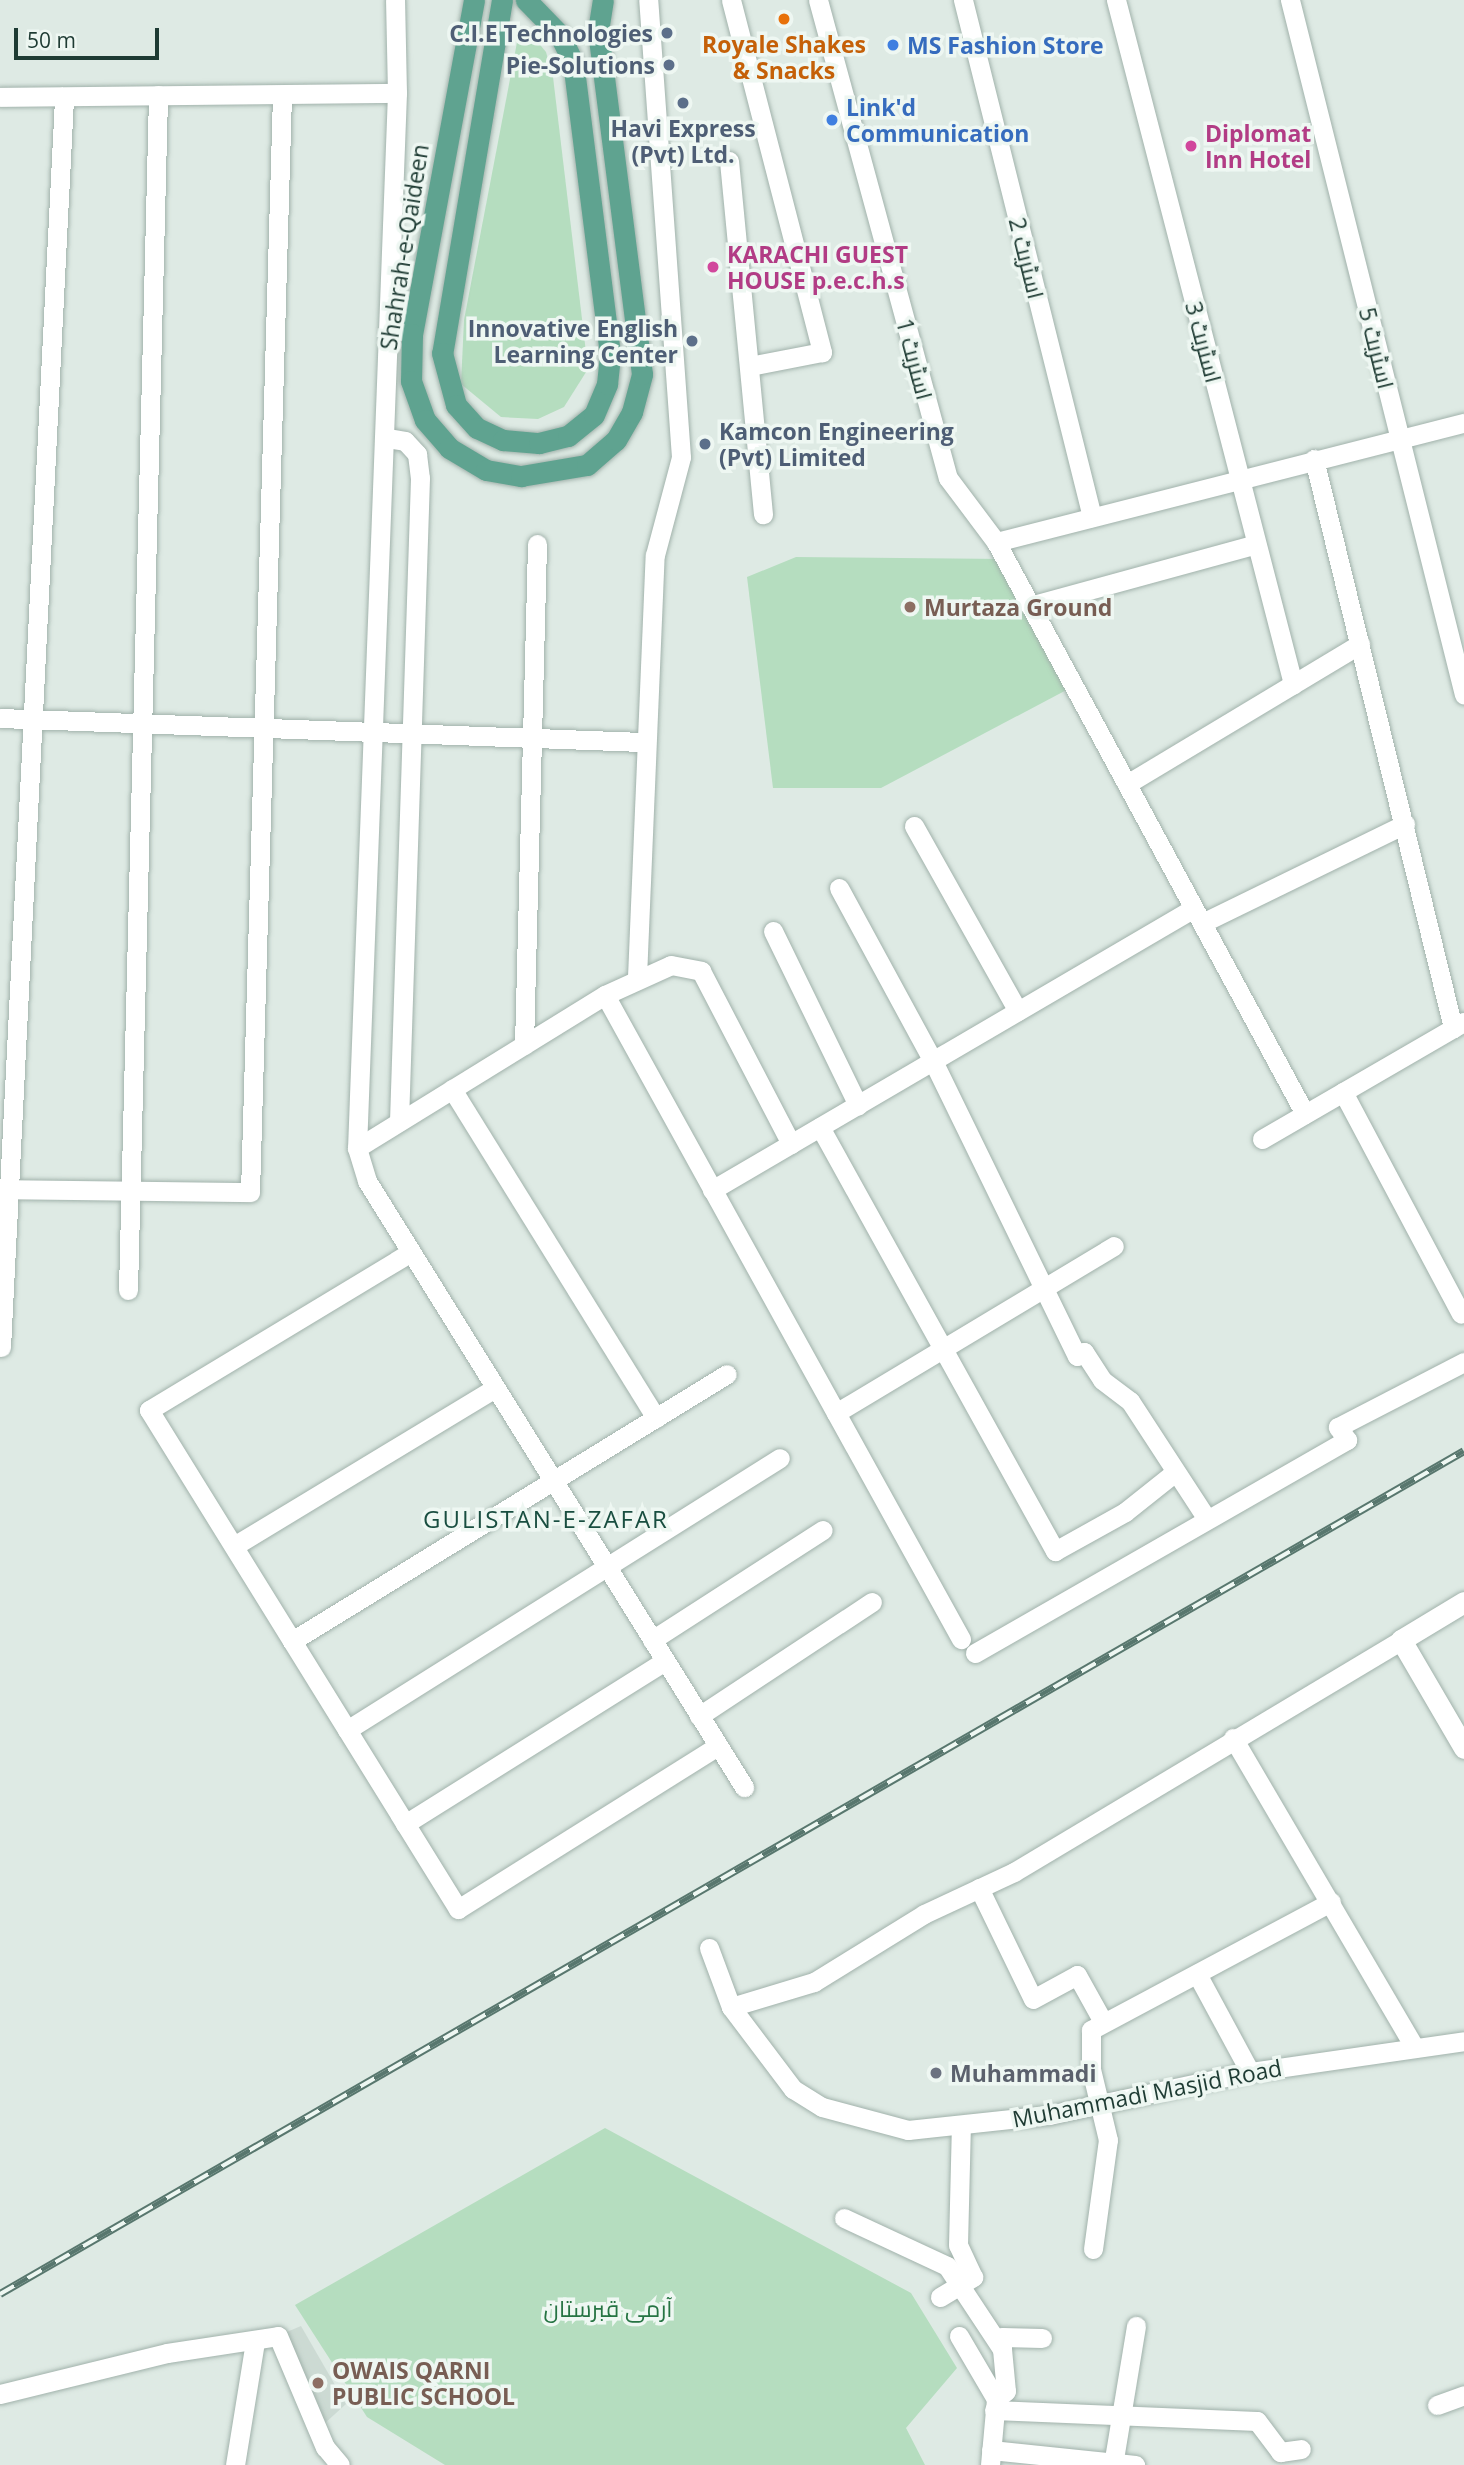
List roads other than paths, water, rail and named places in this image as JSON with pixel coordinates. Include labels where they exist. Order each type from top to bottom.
[{"type":"main road","name":"Shahrah-e-Qaideen","points":[[474,0],[412,334],[411,382],[425,420],[449,448],[486,471],[521,476],[587,465],[616,440],[632,412],[642,374],[598,31],[602,2]]},
{"type":"main road","points":[[502,0],[442,353],[456,405],[477,428],[503,440],[568,436],[594,415],[607,384],[608,333],[579,99],[560,35],[526,0]]},
{"type":"street","points":[[395,0],[397,93],[387,438],[358,1147],[366,1181],[744,1787]]},
{"type":"street","points":[[637,977],[642,742],[654,555],[681,457],[648,0]]},
{"type":"street","points":[[731,0],[822,352],[750,366]]},
{"type":"street","name":"اسٹریٹ 1","points":[[818,0],[948,478],[996,542],[1305,1114]]},
{"type":"street","name":"اسٹریٹ 2","points":[[963,0],[1092,517]]},
{"type":"street","name":"اسٹریٹ 3","points":[[1116,0],[1293,684]]},
{"type":"street","name":"اسٹریٹ 5","points":[[1290,0],[1464,695]]},
{"type":"street","points":[[0,97],[397,93]]},
{"type":"street","points":[[128,1290],[145,726],[158,95]]},
{"type":"street","points":[[3,1189],[131,1193],[250,1192],[260,731],[282,96]]},
{"type":"street","points":[[1,1347],[3,1189],[64,97]]},
{"type":"street","points":[[729,161],[763,514]]},
{"type":"street","points":[[996,542],[1464,423]]},
{"type":"street","points":[[387,438],[405,441],[417,454],[420,478],[399,1122]]},
{"type":"street","points":[[1262,1139],[1459,1025],[1405,824],[1314,459]]},
{"type":"street","points":[[524,1045],[536,737],[537,544]]},
{"type":"street","points":[[1030,606],[1256,544]]},
{"type":"street","points":[[1126,784],[1360,644]]},
{"type":"street","points":[[0,718],[260,731],[375,729],[642,742]]},
{"type":"street","points":[[712,1190],[1018,1011],[1198,916],[1405,824]]},
{"type":"street","points":[[914,825],[1018,1011]]},
{"type":"street","points":[[838,888],[933,1061],[1077,1356],[1084,1352],[1102,1380],[1130,1401],[1206,1519]]},
{"type":"street","points":[[773,932],[858,1105]]},
{"type":"street","points":[[358,1147],[637,977],[671,965],[701,971],[791,1144]]},
{"type":"street","points":[[605,996],[961,1639]]},
{"type":"street","points":[[452,1089],[656,1418]]},
{"type":"street","points":[[1343,1092],[1461,1314]]},
{"type":"street","points":[[820,1127],[1055,1550],[1125,1512],[1174,1473]]},
{"type":"street","points":[[836,1413],[1114,1246]]},
{"type":"street","points":[[411,1252],[149,1410],[405,1824],[458,1909],[718,1746]]},
{"type":"street","points":[[975,1653],[1347,1440],[1338,1427],[1464,1362]]},
{"type":"street","points":[[292,1641],[727,1374]]},
{"type":"street","points":[[234,1546],[495,1388]]},
{"type":"street","points":[[347,1730],[780,1458]]},
{"type":"street","points":[[652,1640],[823,1530]]},
{"type":"street","points":[[699,1716],[872,1602]]},
{"type":"street","points":[[731,2007],[814,1982],[979,1888],[1464,1602]]},
{"type":"street","points":[[1401,1640],[1463,1742]]},
{"type":"street","points":[[405,1824],[665,1661]]},
{"type":"street","points":[[1233,1738],[1415,2047]]},
{"type":"street","points":[[979,1888],[1033,1999],[1077,1975],[1103,2022]]},
{"type":"street","points":[[1093,2249],[1108,2159],[1102,2104],[1091,2068],[1091,2030],[1331,1902]]},
{"type":"street","name":"Muhammadi Masjid Road","points":[[709,1948],[731,2007],[793,2089],[822,2107],[908,2130],[961,2126],[1102,2104],[1250,2072],[1464,2041]]},
{"type":"street","points":[[1198,1974],[1250,2072]]},
{"type":"street","points":[[940,2297],[973,2277],[958,2245],[961,2126]]},
{"type":"street","points":[[844,2218],[947,2266],[1002,2349]]},
{"type":"street","points":[[1113,2463],[1136,2326]]},
{"type":"street","points":[[0,2393],[167,2353],[278,2336],[325,2447],[340,2465]]},
{"type":"street","points":[[959,2336],[995,2404],[990,2458],[1135,2465]]},
{"type":"street","points":[[995,2404],[1006,2391],[1002,2337],[1041,2338]]},
{"type":"street","points":[[235,2465],[255,2341]]},
{"type":"street","points":[[1437,2405],[1464,2395]]},
{"type":"street","points":[[995,2404],[1122,2416],[1257,2421],[1280,2452],[1301,2449]]},
{"type":"railway","points":[[0,2294],[1464,1451]]},
{"type":"place","name":"Royale Shakes & Snacks","points":[[784,19]]},
{"type":"place","name":"C.I.E Technologies","points":[[667,33]]},
{"type":"place","name":"MS Fashion Store","points":[[893,45]]},
{"type":"place","name":"Pie-Solutions","points":[[669,65]]},
{"type":"place","name":"Havi Express (Pvt) Ltd.","points":[[683,103]]},
{"type":"place","name":"Link'd Communication","points":[[832,120]]},
{"type":"place","name":"Diplomat Inn Hotel","points":[[1191,146]]},
{"type":"place","name":"KARACHI GUEST HOUSE p.e.c.h.s","points":[[713,267]]},
{"type":"place","name":"Innovative English Learning Center","points":[[692,341]]},
{"type":"place","name":"Kamcon Engineering (Pvt) Limited","points":[[705,444]]},
{"type":"place","name":"Murtaza Ground","points":[[910,607]]},
{"type":"place","name":"Muhammadi","points":[[936,2073]]},
{"type":"place","name":"OWAIS QARNI PUBLIC SCHOOL","points":[[318,2383]]},
{"type":"district","name":"GULISTAN-E-ZAFAR","points":[[546,1519]]},
{"type":"park label","name":"آرمی قبرستان","points":[[608,2308]]}]
